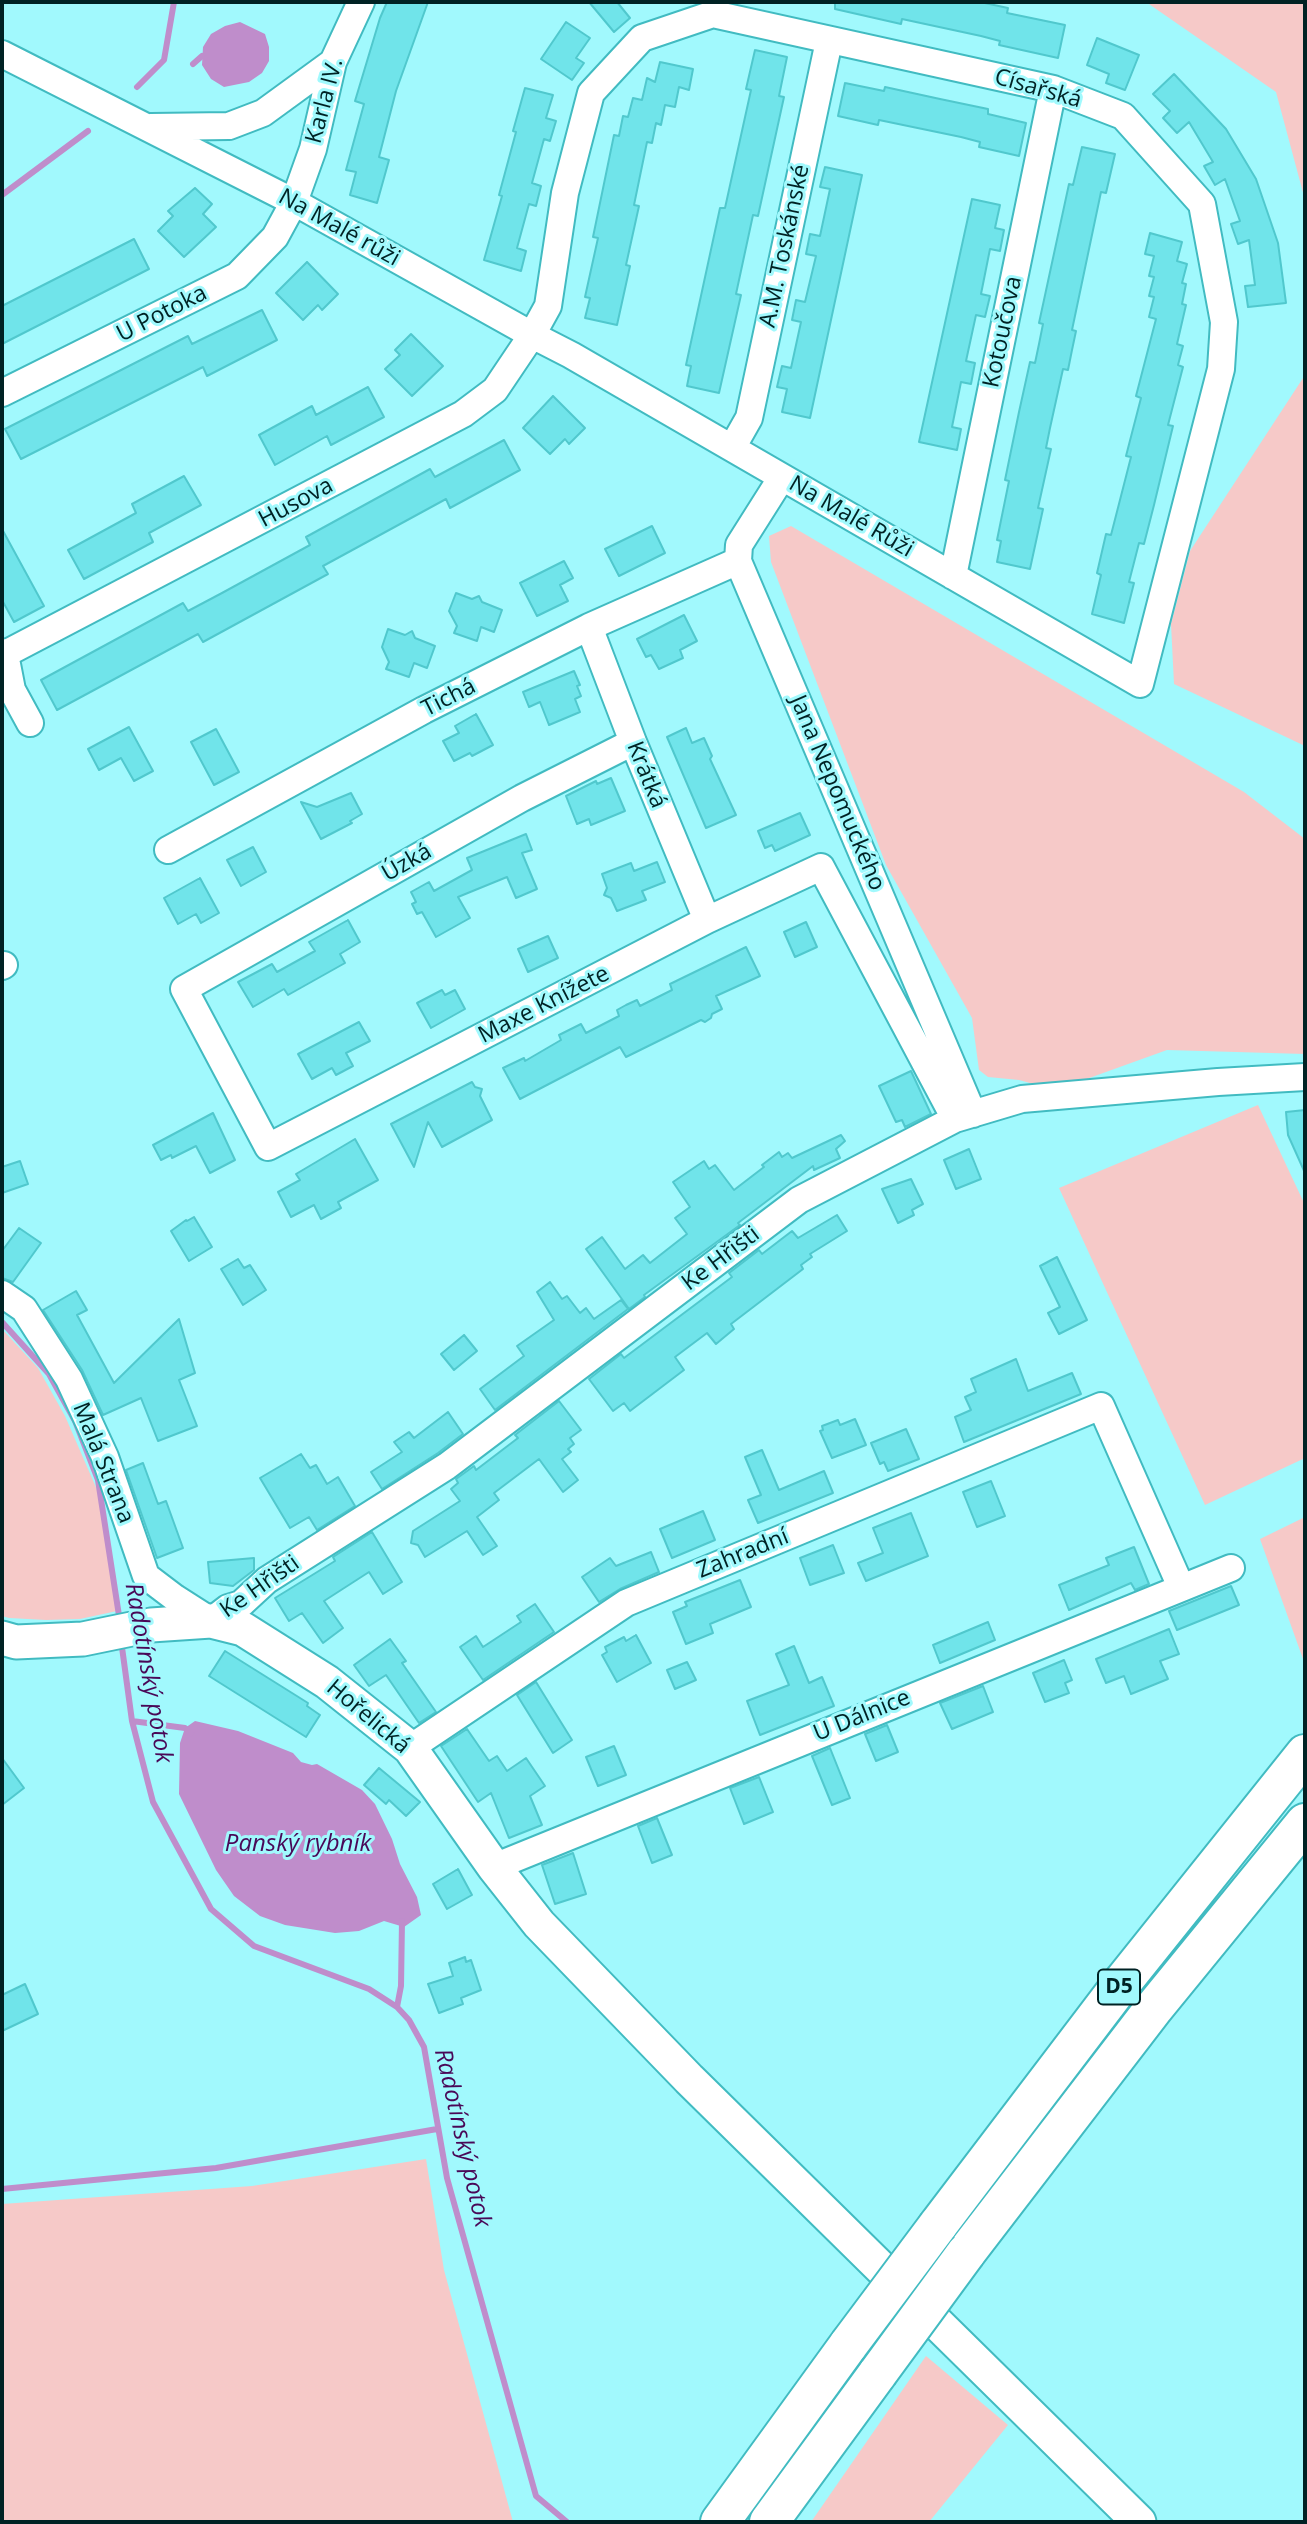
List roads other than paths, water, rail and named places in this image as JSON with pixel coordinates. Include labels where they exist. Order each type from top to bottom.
[{"type":"highway","name":"D5","points":[[720,2522],[849,2344],[1125,1979],[1305,1754]]},
{"type":"highway","name":"D5","points":[[769,2522],[966,2253],[1154,2008],[1305,1823]]},
{"type":"main road","name":"Hořelická","points":[[2,1638],[16,1642],[83,1639],[151,1625],[211,1621],[243,1629],[327,1682],[410,1748],[538,1924],[689,2079],[1139,2522]]},
{"type":"street","name":"Karla IV.","points":[[294,202],[313,149],[333,62],[360,2]]},
{"type":"street","name":"Císařská","points":[[548,306],[565,193],[592,93],[642,38],[713,14],[1053,89],[1123,116],[1202,204],[1224,322],[1221,369],[1140,684]]},
{"type":"street","name":"A.M. Toskánské","points":[[732,448],[749,418],[829,41]]},
{"type":"street","name":"Na Malé růži","points":[[2,54],[294,202],[562,351]]},
{"type":"street","points":[[147,127],[229,126],[263,113],[333,62]]},
{"type":"street","name":"Kotoučova","points":[[953,576],[1053,89]]},
{"type":"street","name":"U Potoka","points":[[2,393],[237,276],[275,237],[294,202]]},
{"type":"street","name":"Husova","points":[[3,653],[463,414],[495,390],[548,306]]},
{"type":"street","name":"Na Malé Růži","points":[[562,351],[1140,684]]},
{"type":"street","points":[[738,561],[739,545],[782,477]]},
{"type":"street","name":"Tichá","points":[[168,850],[424,710],[589,627],[738,561]]},
{"type":"street","name":"Jana Nepomuckého","points":[[738,561],[964,1117]]},
{"type":"street","name":"Krátká","points":[[589,627],[633,742],[707,920]]},
{"type":"street","points":[[3,653],[12,690],[30,723]]},
{"type":"street","name":"Úzká","points":[[268,1147],[184,989],[522,798],[633,742]]},
{"type":"street","name":"Jana Nepomuckého","points":[[821,867],[964,1117]]},
{"type":"street","name":"Maxe Knížete","points":[[268,1147],[707,920],[821,867]]},
{"type":"street","name":"Ke Hřišti","points":[[211,1621],[228,1608],[241,1604],[267,1580],[447,1466],[799,1200],[964,1117],[1021,1099],[1305,1077]]},
{"type":"street","name":"Malá Strana","points":[[2,1294],[24,1309],[69,1379],[105,1457],[146,1576],[211,1621]]},
{"type":"street","name":"Zahradní","points":[[410,1748],[626,1602],[1101,1406],[1181,1587]]},
{"type":"street","name":"U Dálnice","points":[[494,1867],[1231,1568]]},
{"type":"water","points":[[240,22],[265,34],[269,61],[262,73],[249,82],[224,87],[211,79],[202,65],[203,47],[211,34]]},
{"type":"water","name":"Panský rybník","points":[[195,1721],[238,1731],[293,1753],[301,1762],[317,1764],[362,1790],[375,1804],[392,1839],[400,1864],[417,1897],[421,1915],[404,1927],[384,1921],[359,1931],[335,1933],[285,1925],[260,1916],[234,1896],[216,1870],[179,1794],[180,1743],[185,1728]]},
{"type":"waterway","name":"Radotínský potok","points":[[137,87],[164,60],[174,2]]},
{"type":"waterway","points":[[193,64],[202,56]]},
{"type":"waterway","name":"Radotínský potok","points":[[2,195],[88,131]]},
{"type":"waterway","name":"Radotínský potok","points":[[2,1322],[49,1374],[75,1421],[98,1480],[120,1622]]},
{"type":"waterway","name":"Radotínský potok","points":[[121,1640],[132,1721],[153,1802],[211,1909],[254,1946],[369,1989],[397,2007],[409,2020],[424,2047],[447,2178],[536,2496],[567,2522]]},
{"type":"waterway","points":[[132,1721],[185,1728],[191,1733]]},
{"type":"waterway","points":[[397,2007],[401,1986],[402,1921]]},
{"type":"waterway","points":[[2,2189],[216,2168],[437,2129]]}]
